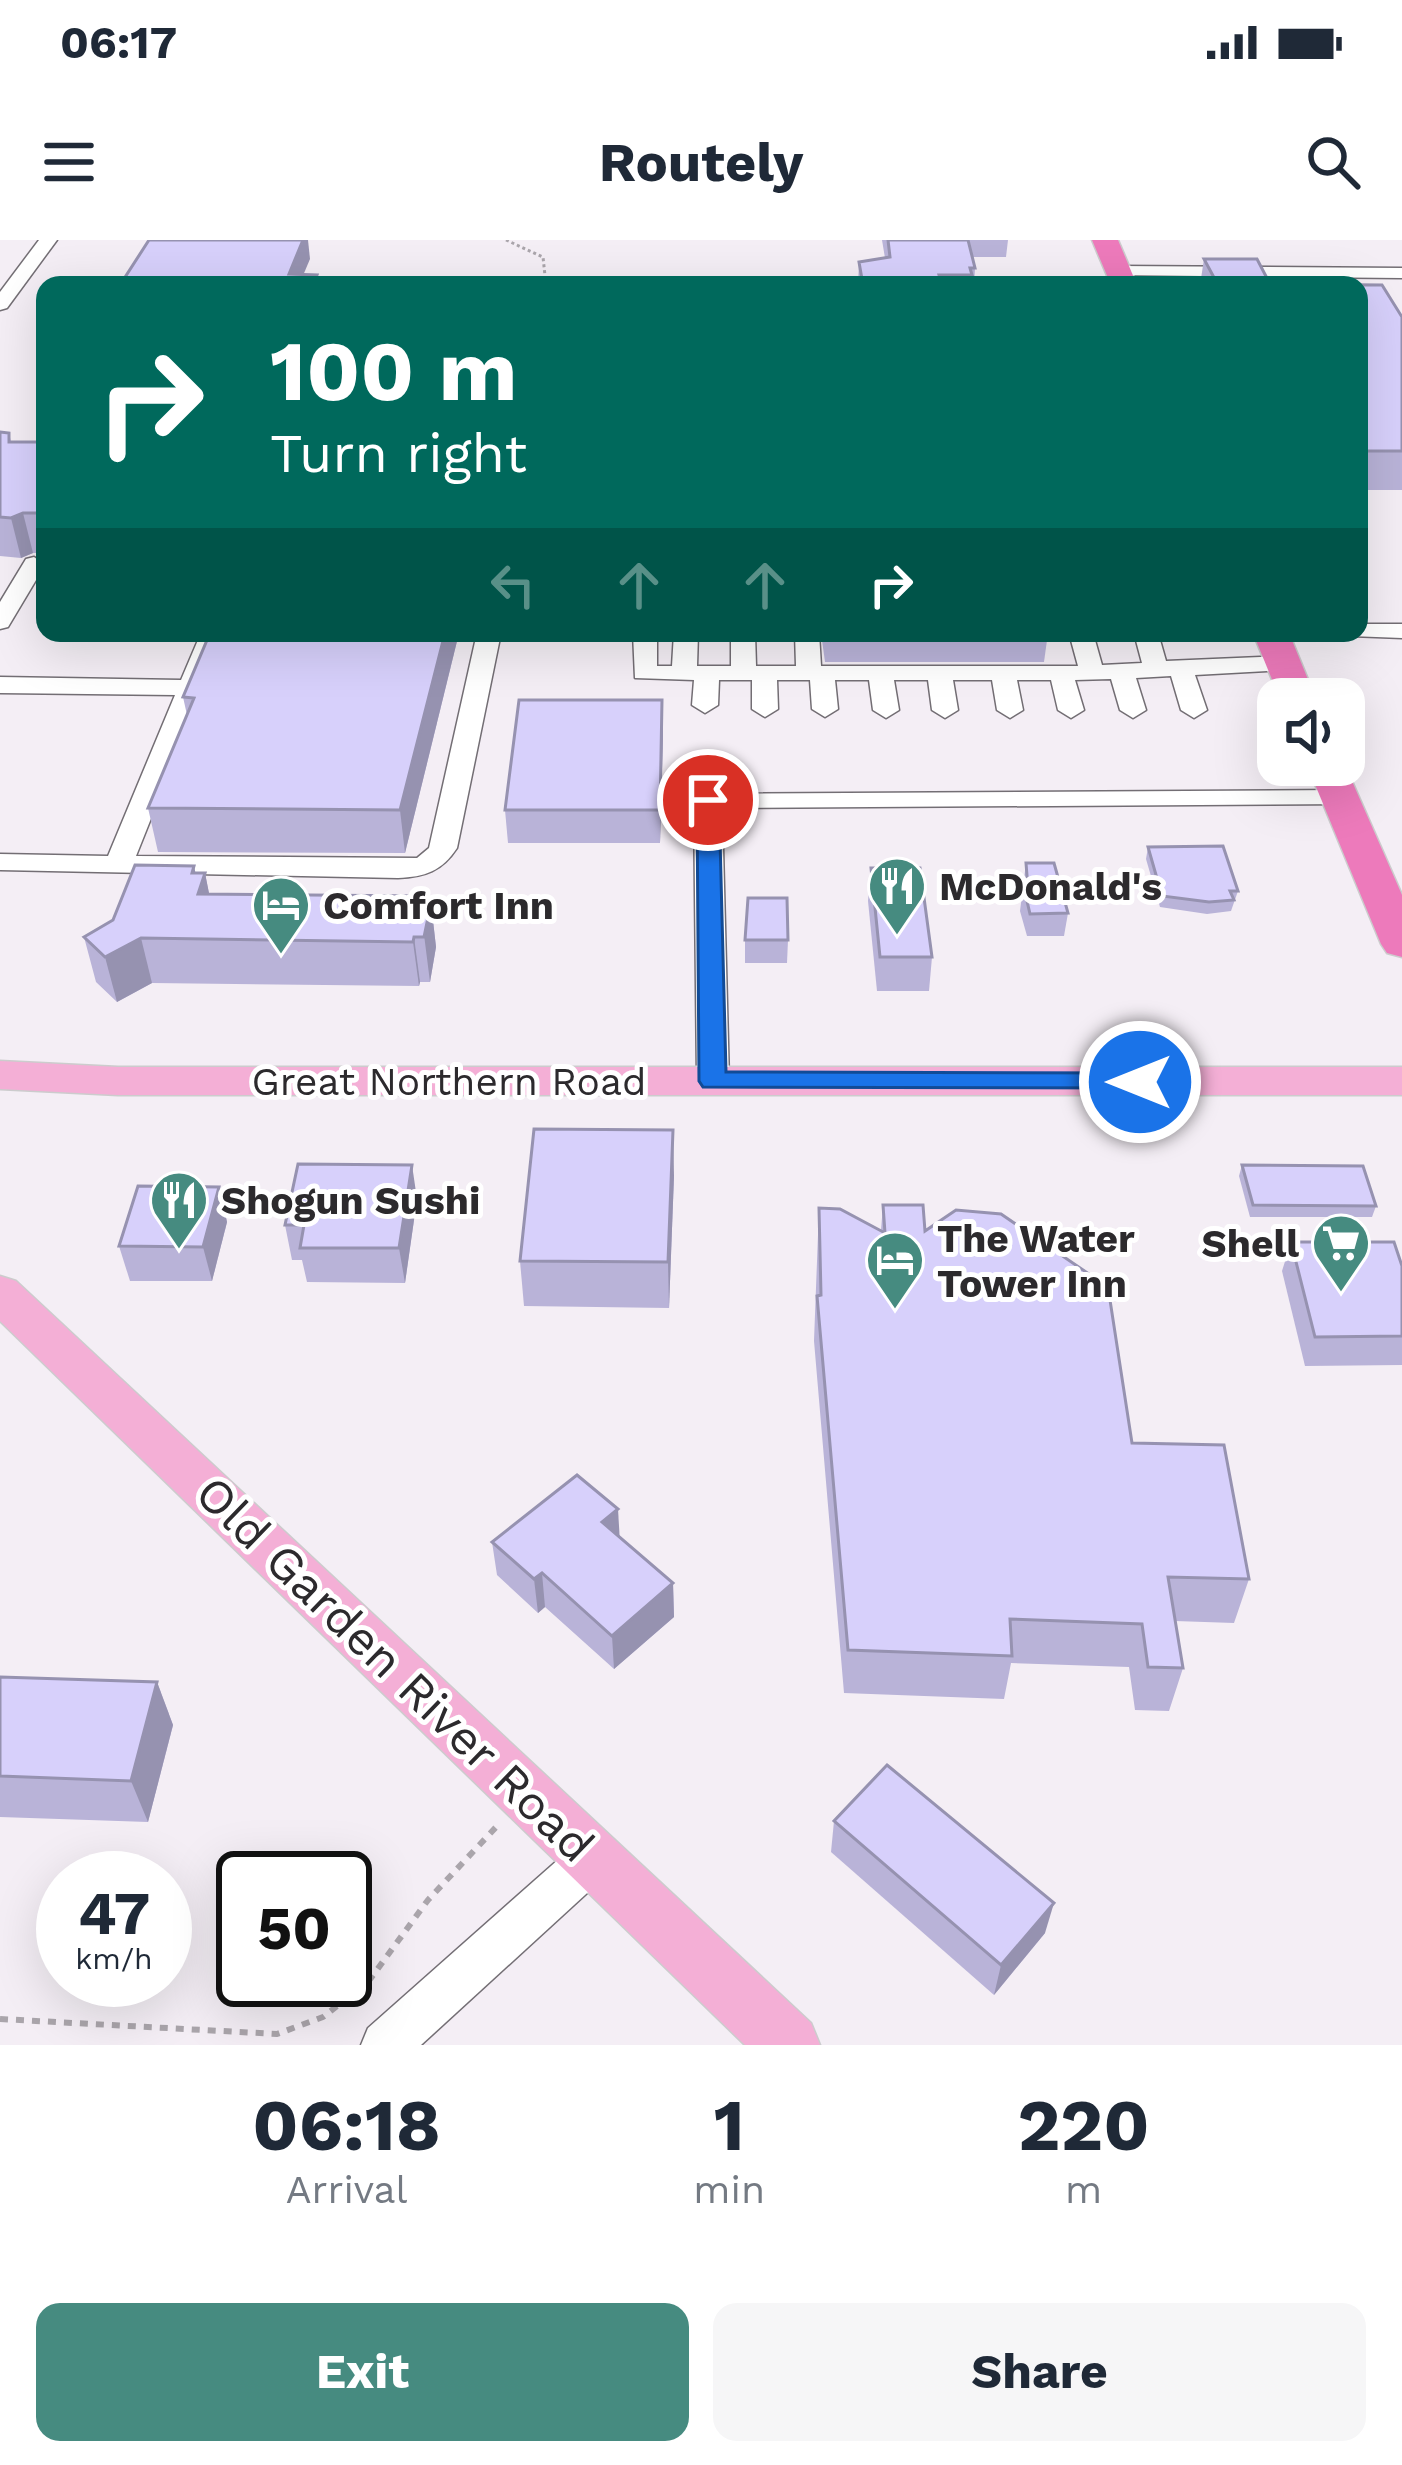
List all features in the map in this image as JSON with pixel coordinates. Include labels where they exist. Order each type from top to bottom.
[{"type":"highway","points":[[1105,240],[1120,276]]},
{"type":"highway","points":[[1277,648],[1289,678]]},
{"type":"highway","points":[[1335,786],[1402,944]]},
{"type":"main road","name":"Great Northern Road","points":[[0,1075],[142,1081],[1402,1082]]},
{"type":"main road","name":"Old Garden River Road","points":[[0,1293],[789,2045]]},
{"type":"street","points":[[0,304],[48,240]]},
{"type":"street","points":[[1274,272],[1268,257],[1339,255]]},
{"type":"street","points":[[1130,276],[1183,264],[1274,272],[1402,273]]},
{"type":"street","points":[[0,563],[36,564]]},
{"type":"street","points":[[0,622],[36,568]]},
{"type":"street","points":[[1368,631],[1402,632]]},
{"type":"street","points":[[119,864],[209,642]]},
{"type":"street","points":[[0,862],[409,870],[437,859],[487,642]]},
{"type":"street","points":[[642,706],[645,642]]},
{"type":"street","points":[[688,642],[705,705]]},
{"type":"street","points":[[745,642],[765,709]]},
{"type":"street","points":[[809,642],[825,710]]},
{"type":"street","points":[[1083,642],[1092,673]]},
{"type":"street","points":[[1152,642],[1194,710]]},
{"type":"street","points":[[644,673],[1092,673],[1168,668],[1277,648]]},
{"type":"street","points":[[1121,671],[1132,710]]},
{"type":"street","points":[[880,673],[886,710]]},
{"type":"street","points":[[939,673],[945,710]]},
{"type":"street","points":[[1003,673],[1010,710]]},
{"type":"street","points":[[1061,673],[1071,710]]},
{"type":"street","points":[[0,685],[191,688]]},
{"type":"street","points":[[712,1081],[708,800],[1257,784]]},
{"type":"street","points":[[385,2045],[593,1858]]},
{"type":"path","points":[[506,240],[543,257],[545,276]]},
{"type":"path","points":[[0,2019],[277,2033],[322,2017],[368,1982],[428,1900],[526,1795]]},
{"type":"building","points":[[149,240],[303,240],[289,274],[317,275],[317,276],[126,276]]},
{"type":"building","points":[[888,240],[968,240],[975,268],[970,268],[972,275],[861,276],[859,262],[890,257]]},
{"type":"building","points":[[1204,259],[1257,259],[1266,276],[1213,276]]},
{"type":"building","points":[[1368,285],[1382,285],[1402,317],[1402,451],[1368,451]]},
{"type":"building","points":[[0,432],[9,433],[9,442],[36,442],[36,513],[0,517]]},
{"type":"building","points":[[206,642],[443,642],[400,810],[148,808],[194,698],[183,697]]},
{"type":"building","points":[[519,700],[662,700],[660,810],[505,810]]},
{"type":"building","points":[[1223,846],[1238,891],[1230,891],[1234,900],[1162,896],[1148,847]]},
{"type":"building","points":[[1026,863],[1054,863],[1068,913],[1030,914],[1024,888],[1028,888]]},
{"type":"building","points":[[135,865],[194,866],[192,873],[205,873],[198,894],[422,896],[420,903],[431,903],[424,937],[414,937],[413,942],[141,938],[105,957],[84,937],[113,920]]},
{"type":"building","points":[[871,868],[920,868],[932,957],[880,957]]},
{"type":"building","points":[[748,898],[787,898],[788,940],[745,940]]},
{"type":"building","points":[[534,1129],[673,1130],[668,1262],[520,1261]]},
{"type":"building","points":[[298,1164],[412,1165],[399,1248],[300,1248],[304,1225],[285,1225]]},
{"type":"building","name":"Shell","points":[[1242,1165],[1363,1166],[1376,1206],[1253,1205]]},
{"type":"building","points":[[138,1186],[219,1187],[203,1247],[119,1246]]},
{"type":"building","points":[[883,1205],[923,1205],[925,1231],[956,1210],[1001,1214],[1108,1287],[1132,1443],[1224,1445],[1249,1579],[1168,1577],[1183,1668],[1148,1667],[1142,1624],[1010,1619],[1012,1656],[848,1650],[817,1296],[821,1295],[819,1208],[840,1209],[885,1233]]},
{"type":"building","points":[[1291,1242],[1394,1242],[1402,1266],[1402,1336],[1315,1337]]},
{"type":"building","points":[[577,1475],[618,1509],[602,1522],[673,1583],[612,1636],[542,1573],[534,1579],[492,1542]]},
{"type":"building","points":[[0,1677],[157,1682],[131,1781],[0,1776]]},
{"type":"building","points":[[887,1765],[1054,1903],[1001,1965],[834,1821]]},
{"type":"place","name":"McDonald's","points":[[897,937]]},
{"type":"place","name":"Comfort Inn","points":[[281,956]]},
{"type":"place","name":"Shogun Sushi","points":[[179,1251]]},
{"type":"place","name":"Shell","points":[[1341,1294]]},
{"type":"place","name":"The Water Tower Inn","points":[[895,1311]]},
{"type":"route","points":[[708,800],[712,1081],[1140,1082]]}]
